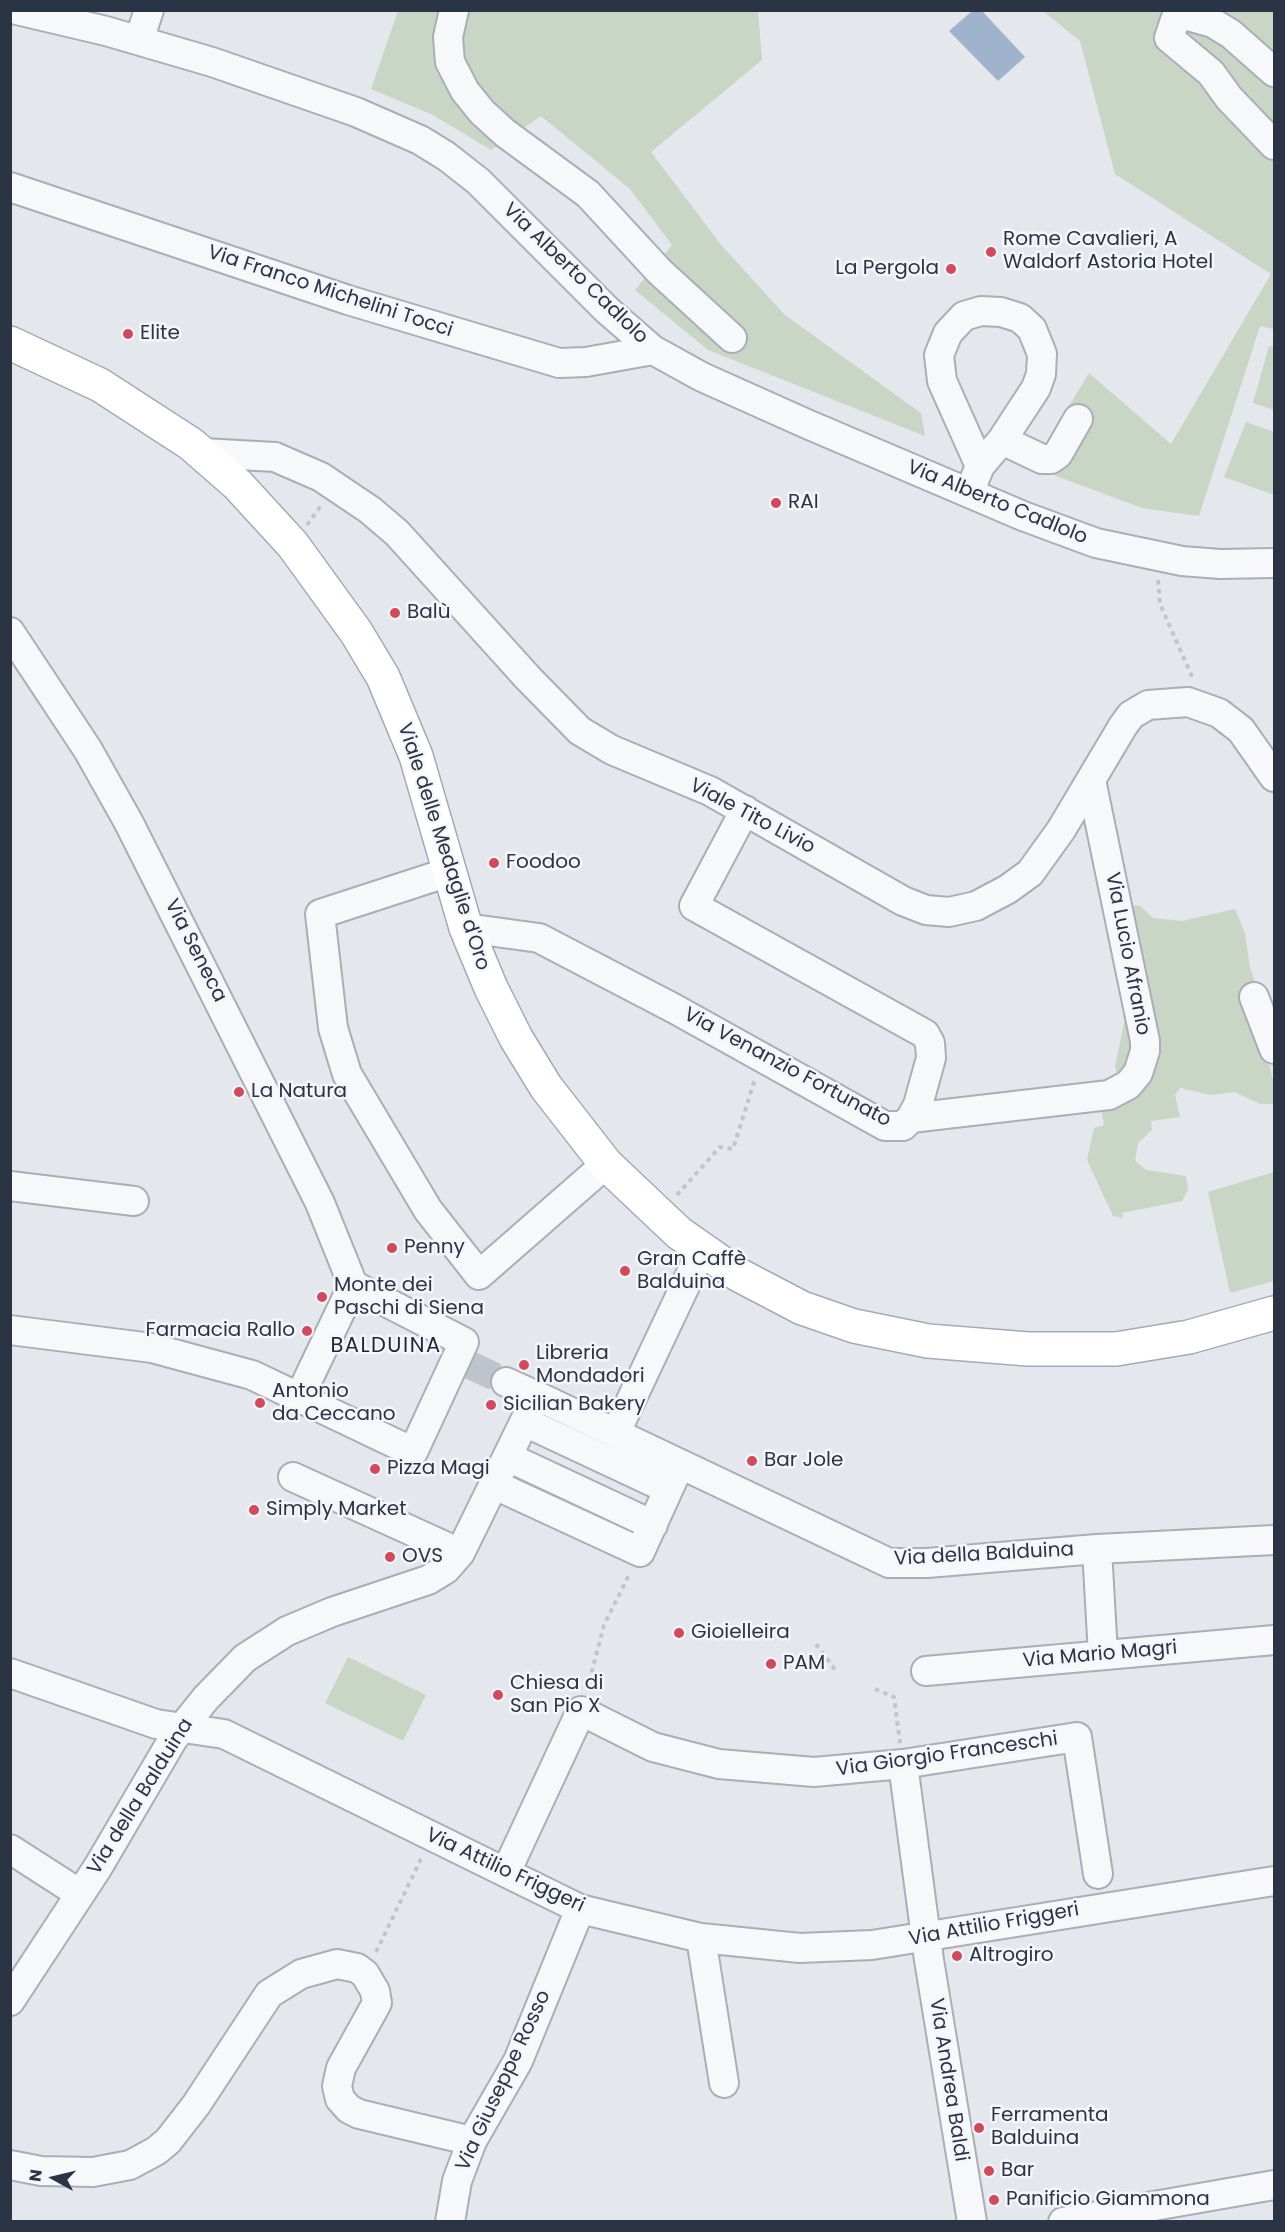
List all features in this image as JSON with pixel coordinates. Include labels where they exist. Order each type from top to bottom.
[{"type":"main road","name":"Viale delle Medaglie d'Oro","points":[[10,343],[100,385],[204,453],[238,485],[293,545],[356,632],[383,677],[416,756],[472,943],[531,1064],[560,1107],[606,1164],[659,1216],[702,1251],[761,1288],[819,1315],[898,1336],[955,1344],[1028,1349],[1116,1349],[1189,1337],[1275,1313]]},
{"type":"street","name":"Via Alberto Cadlolo","points":[[17,10],[139,40],[236,70],[356,112],[434,148],[478,181],[607,310],[654,350],[702,377],[969,493],[1096,543],[1162,558],[1220,564],[1275,563]]},
{"type":"street","points":[[139,40],[149,10]]},
{"type":"street","points":[[454,10],[448,37],[450,62],[456,76],[474,102],[505,133],[588,194],[659,271],[732,338]]},
{"type":"street","points":[[1275,72],[1231,34],[1213,23],[1185,15],[1175,20],[1168,38],[1211,74],[1229,98],[1275,145]]},
{"type":"street","name":"Via Franco Michelini Tocci","points":[[10,187],[348,300],[559,363],[586,362],[654,350]]},
{"type":"street","points":[[969,493],[980,466],[1002,440],[1036,388],[1041,374],[1042,354],[1032,329],[1020,318],[1002,312],[981,311],[964,316],[944,340],[939,363],[942,381],[980,466]]},
{"type":"street","points":[[1002,440],[1042,459],[1051,459],[1058,454],[1078,419]]},
{"type":"street","name":"Viale Tito Livio","points":[[204,453],[275,457],[307,469],[335,486],[370,510],[403,539],[528,678],[580,731],[612,750],[694,784],[745,810],[903,901],[926,910],[949,912],[964,910],[985,902],[1030,873],[1047,853],[1123,726],[1137,710],[1155,703],[1176,701],[1211,709],[1241,730],[1275,777]]},
{"type":"street","name":"Via Seneca","points":[[10,632],[88,750],[129,823],[320,1203],[353,1285]]},
{"type":"street","name":"Via Lucio Afranio","points":[[911,1118],[1109,1095],[1128,1085],[1137,1073],[1144,1059],[1145,1041],[1091,780]]},
{"type":"street","name":"Via Venanzio Fortunato","points":[[472,943],[539,938],[762,1057],[885,1126],[898,1127],[911,1118],[922,1091],[931,1059],[930,1043],[925,1034],[694,906],[745,810]]},
{"type":"street","points":[[449,872],[320,914],[333,1028],[347,1074],[428,1210],[479,1275],[606,1164]]},
{"type":"street","points":[[1254,997],[1275,1049]]},
{"type":"street","points":[[10,1186],[135,1201]]},
{"type":"street","points":[[616,1432],[702,1251]]},
{"type":"street","points":[[10,1330],[165,1351],[252,1375],[300,1396],[412,1452],[463,1362],[464,1342],[353,1285],[300,1396]]},
{"type":"street","points":[[506,1382],[616,1432],[674,1477]]},
{"type":"street","name":"Via della Balduina","points":[[10,2001],[80,1894],[180,1728],[234,1667],[272,1639],[332,1612],[434,1577],[460,1553],[537,1396]]},
{"type":"street","points":[[525,1422],[674,1477]]},
{"type":"street","points":[[508,1457],[653,1525]]},
{"type":"street","points":[[293,1477],[460,1553]]},
{"type":"street","points":[[495,1485],[640,1552],[674,1477]]},
{"type":"street","name":"Via della Balduina","points":[[674,1477],[890,1563],[927,1563],[1097,1549],[1275,1540]]},
{"type":"street","points":[[1097,1549],[1103,1655]]},
{"type":"street","name":"Via Mario Magri","points":[[926,1671],[1275,1640]]},
{"type":"street","name":"Via Attilio Friggeri","points":[[10,1673],[156,1724],[224,1734],[580,1909],[701,1938],[810,1948],[872,1945],[1275,1881]]},
{"type":"street","points":[[506,1872],[581,1711]]},
{"type":"street","name":"Via Giorgio Franceschi","points":[[581,1711],[653,1747],[719,1764],[814,1772],[903,1764],[1077,1737],[1098,1874]]},
{"type":"street","name":"Via Andrea Baldi","points":[[903,1764],[925,1937],[972,2222]]},
{"type":"street","points":[[10,1849],[80,1894]]},
{"type":"street","name":"Via Giuseppe Rosso","points":[[450,2222],[457,2181],[472,2140],[518,2061],[580,1909]]},
{"type":"street","points":[[701,1938],[723,2083]]},
{"type":"street","points":[[10,2165],[41,2172],[93,2172],[130,2165],[156,2151],[168,2141],[196,2104],[269,1994],[301,1974],[337,1964],[357,1968],[365,1974],[375,1991],[376,2003],[341,2068],[337,2086],[340,2099],[349,2109],[359,2114],[472,2140]]},
{"type":"street","points":[[1063,2222],[1275,2185]]},
{"type":"path","points":[[293,545],[335,486]]},
{"type":"path","points":[[1162,558],[1157,587],[1160,604],[1185,664],[1211,709]]},
{"type":"path","points":[[676,1196],[720,1147],[733,1149],[762,1057]]},
{"type":"path","points":[[581,1711],[604,1625],[640,1552]]},
{"type":"path","points":[[816,1644],[836,1671]]},
{"type":"path","points":[[875,1689],[894,1697],[903,1764]]},
{"type":"path","points":[[381,1941],[415,1872]]},
{"type":"green space","points":[[398,11],[758,11],[762,60],[651,152],[722,246],[785,315],[921,413],[925,436],[708,350],[635,290],[672,245],[630,189],[541,116],[491,150],[433,115],[371,89]]},
{"type":"green space","points":[[1043,11],[1274,11],[1274,329],[1260,326],[1199,516],[1142,508],[1032,467],[1089,373],[1171,444],[1271,274],[1115,174],[1080,41]]},
{"type":"green space","points":[[1269,346],[1274,347],[1274,410],[1253,403]]},
{"type":"green space","points":[[1246,422],[1274,432],[1274,495],[1224,477]]},
{"type":"green space","points":[[1131,905],[1140,906],[1153,918],[1182,921],[1235,909],[1245,933],[1250,968],[1262,1000],[1260,1026],[1274,1084],[1274,1104],[1260,1104],[1235,1092],[1210,1095],[1180,1088],[1175,1095],[1180,1117],[1151,1121],[1152,1130],[1138,1143],[1135,1161],[1146,1170],[1186,1176],[1188,1190],[1182,1201],[1122,1213],[1123,1218],[1113,1216],[1087,1160],[1094,1128],[1104,1125],[1100,1101],[1119,1084],[1115,1066],[1126,1014],[1127,974],[1145,968]]},
{"type":"green space","points":[[1274,1172],[1274,1281],[1230,1293],[1208,1192]]},
{"type":"green space","points":[[348,1657],[426,1695],[403,1741],[325,1703]]},
{"type":"water","points":[[972,11],[982,11],[1025,57],[998,81],[949,31]]},
{"type":"tunnel","points":[[470,1365],[506,1382]]},
{"type":"place","name":"Rome Cavalieri, A Waldorf Astoria Hotel","points":[[991,252]]},
{"type":"place","name":"La Pergola","points":[[951,269]]},
{"type":"place","name":"Elite","points":[[128,334]]},
{"type":"place","name":"RAI","points":[[776,503]]},
{"type":"place","name":"Balù","points":[[395,613]]},
{"type":"place","name":"Foodoo","points":[[494,863]]},
{"type":"place","name":"La Natura","points":[[239,1092]]},
{"type":"place","name":"Penny","points":[[392,1248]]},
{"type":"place","name":"Gran Caffè Balduina","points":[[625,1271]]},
{"type":"place","name":"Monte dei Paschi di Siena","points":[[322,1297]]},
{"type":"place","name":"Farmacia Rallo","points":[[307,1331]]},
{"type":"place","name":"Libreria Mondadori","points":[[524,1365]]},
{"type":"place","name":"Antonio da Ceccano","points":[[260,1403]]},
{"type":"place","name":"Sicilian Bakery","points":[[491,1405]]},
{"type":"place","name":"Bar Jole","points":[[752,1461]]},
{"type":"place","name":"Pizza Magi","points":[[375,1469]]},
{"type":"place","name":"Simply Market","points":[[254,1510]]},
{"type":"place","name":"OVS","points":[[390,1557]]},
{"type":"place","name":"Gioielleira","points":[[679,1633]]},
{"type":"place","name":"PAM","points":[[771,1664]]},
{"type":"place","name":"Chiesa di San Pio X","points":[[498,1695]]},
{"type":"place","name":"Altrogiro","points":[[957,1956]]},
{"type":"place","name":"Ferramenta Balduina","points":[[979,2128]]},
{"type":"place","name":"Bar","points":[[989,2171]]},
{"type":"place","name":"Panificio Giammona","points":[[994,2200]]},
{"type":"district","name":"BALDUINA","points":[[386,1347]]}]
